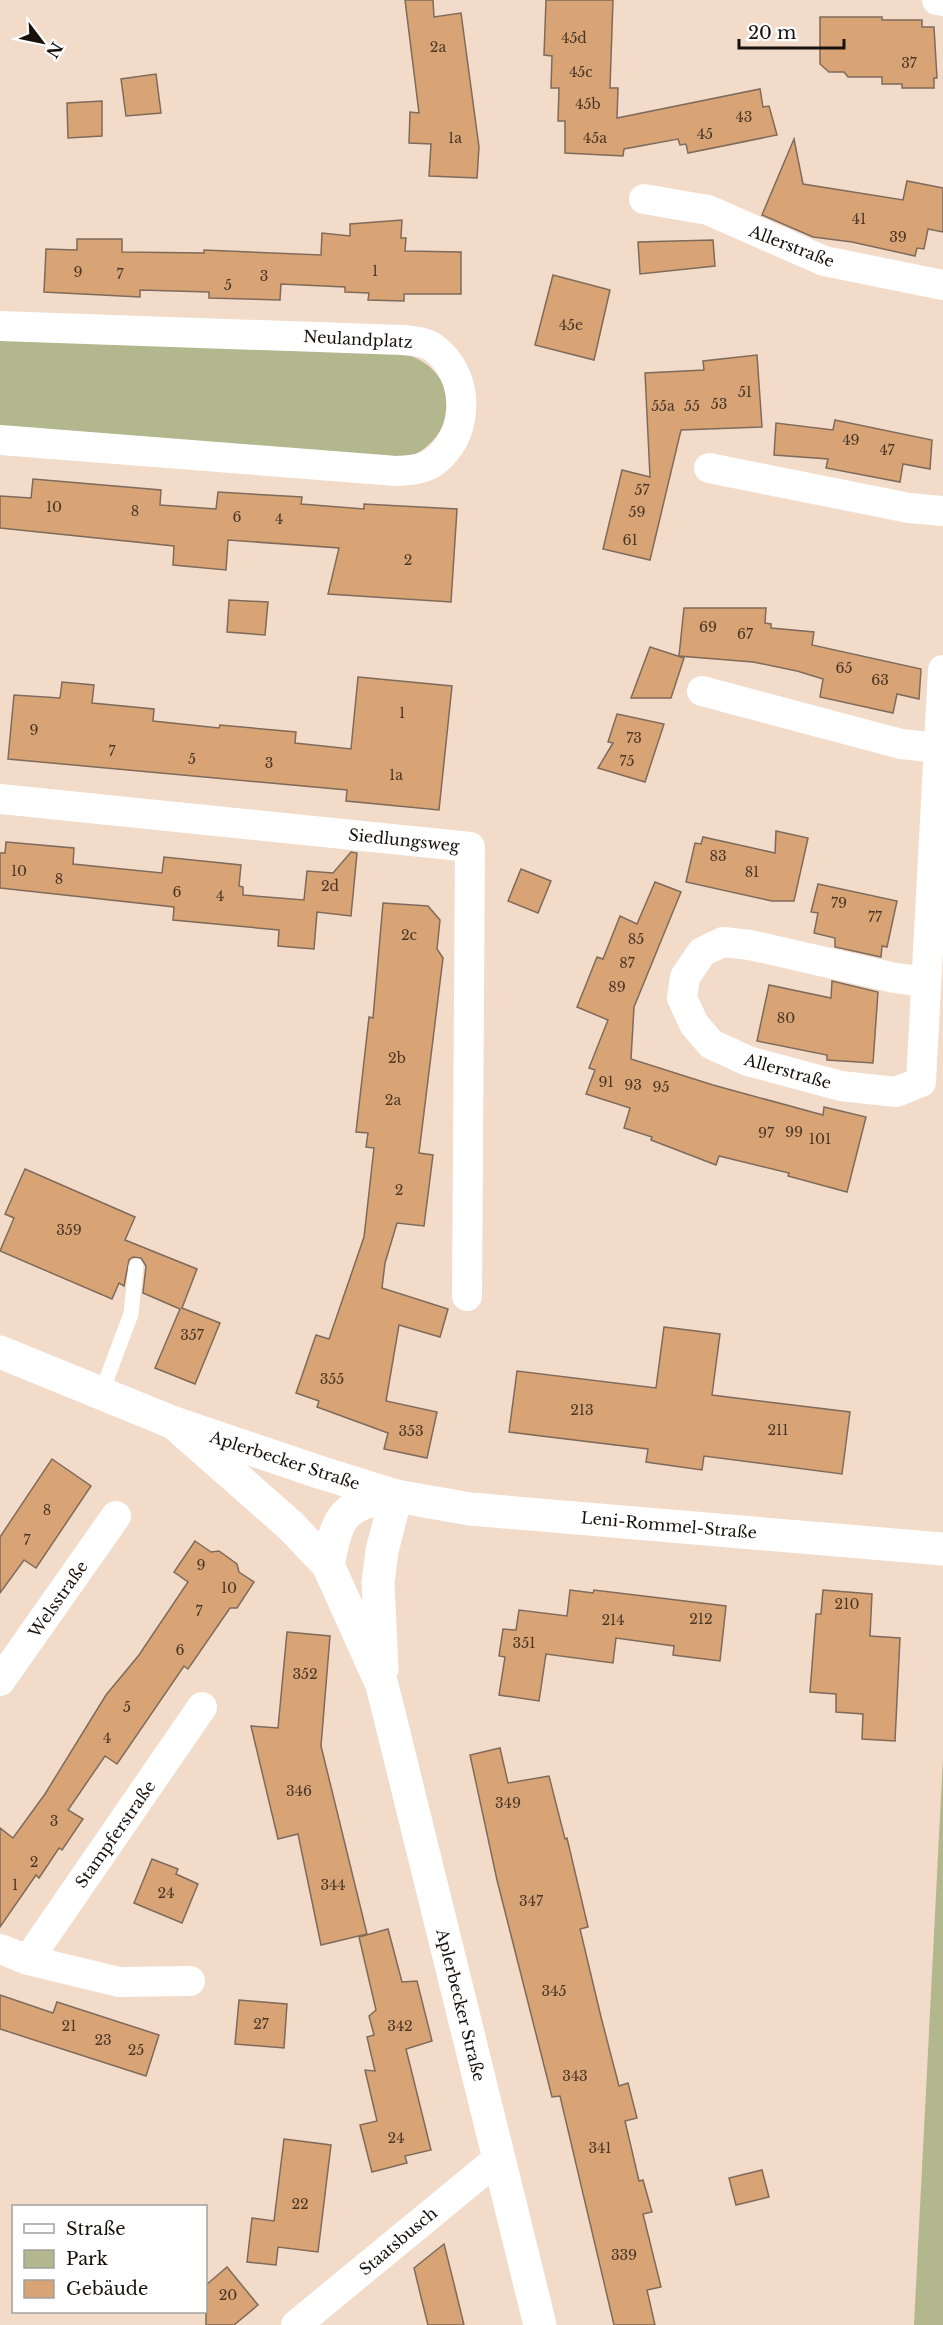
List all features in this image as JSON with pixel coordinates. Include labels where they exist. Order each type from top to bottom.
[{"type":"main road","name":"Aplerbecker Straße","points":[[0,1352],[174,1423],[396,1496]]},
{"type":"main road","name":"Aplerbecker Straße","points":[[174,1423],[291,1526],[328,1565],[382,1685],[540,2325]]},
{"type":"main road","name":"Aplerbecker Straße","points":[[328,1565],[334,1534],[344,1514],[364,1501],[396,1496]]},
{"type":"main road","name":"Aplerbecker Straße","points":[[382,1685],[378,1582],[382,1551],[396,1496]]},
{"type":"main road","name":"Leni-Rommel-Straße","points":[[396,1496],[470,1509],[943,1549]]},
{"type":"street","points":[[937,0],[943,1]]},
{"type":"street","name":"Allerstraße","points":[[644,199],[708,210],[824,261],[943,285]]},
{"type":"street","name":"Neulandplatz","points":[[0,326],[403,339],[428,344],[442,355],[457,375],[462,396],[460,419],[450,445],[435,462],[417,470],[396,471],[0,440]]},
{"type":"street","points":[[709,468],[909,508],[943,511]]},
{"type":"street","name":"Allerstraße","points":[[926,982],[895,978],[750,945],[723,942],[702,952],[685,978],[682,998],[694,1024],[711,1044],[748,1061],[841,1086],[896,1092],[921,1082],[943,670]]},
{"type":"street","points":[[702,691],[900,744],[939,748]]},
{"type":"street","name":"Siedlungsweg","points":[[0,799],[470,847],[467,1296]]},
{"type":"street","name":"Welsstraße","points":[[0,1681],[116,1516]]},
{"type":"street","name":"Stampferstraße","points":[[28,1960],[202,1707]]},
{"type":"street","points":[[0,1949],[28,1960],[119,1982],[190,1981]]},
{"type":"street","name":"Staatsbusch","points":[[297,2325],[499,2158]]},
{"type":"lane","points":[[101,1394],[131,1314],[136,1266]]},
{"type":"green space","points":[[0,339],[402,353],[421,361],[435,373],[444,387],[447,403],[445,418],[438,434],[426,447],[408,458],[0,429]]},
{"type":"green space","points":[[943,1758],[943,2325],[914,2325]]},
{"type":"building","points":[[405,0],[433,0],[434,17],[461,13],[479,147],[477,178],[429,176],[431,144],[409,143],[410,112],[419,113]]},
{"type":"building","points":[[546,0],[613,0],[610,88],[618,88],[617,118],[760,89],[763,107],[769,106],[777,135],[688,153],[686,144],[680,145],[678,139],[624,149],[623,156],[565,153],[565,121],[558,121],[559,88],[551,88],[552,56],[544,55]]},
{"type":"building","points":[[820,17],[882,17],[882,20],[922,20],[922,27],[934,27],[937,78],[934,78],[934,88],[902,88],[902,84],[882,84],[882,77],[848,77],[844,72],[829,72],[820,64]]},
{"type":"building","points":[[156,74],[161,113],[126,116],[121,79]]},
{"type":"building","points":[[102,101],[102,136],[68,138],[67,103]]},
{"type":"building","points":[[794,139],[803,184],[903,200],[907,181],[943,188],[943,232],[928,229],[924,249],[917,248],[915,256],[852,242],[813,237],[762,215]]},
{"type":"building","points":[[402,220],[401,238],[406,238],[405,251],[461,252],[461,294],[404,294],[404,301],[368,300],[369,293],[345,292],[345,287],[281,284],[280,300],[209,298],[209,292],[140,290],[140,297],[44,292],[46,249],[77,250],[77,239],[122,239],[122,252],[204,253],[204,250],[321,255],[322,233],[350,236],[350,224]]},
{"type":"building","points":[[713,240],[715,266],[640,274],[638,242]]},
{"type":"building","points":[[553,275],[610,290],[594,360],[535,345]]},
{"type":"building","points":[[757,355],[762,427],[681,430],[650,560],[603,549],[622,470],[650,477],[645,373],[704,370],[703,361]]},
{"type":"building","points":[[835,420],[932,440],[930,469],[903,464],[900,482],[826,468],[828,459],[774,455],[776,423],[833,430]]},
{"type":"building","points":[[33,479],[161,490],[160,505],[216,509],[218,492],[302,497],[301,504],[364,509],[364,504],[457,509],[451,602],[328,594],[339,548],[228,540],[226,570],[173,565],[174,546],[0,528],[0,496],[31,498]]},
{"type":"building","points":[[229,600],[268,602],[265,635],[227,632]]},
{"type":"building","points":[[684,608],[766,608],[765,623],[771,624],[771,628],[814,632],[812,645],[921,669],[919,699],[897,694],[893,713],[820,697],[823,679],[797,671],[753,662],[679,656]]},
{"type":"building","points":[[650,647],[684,658],[671,698],[631,698]]},
{"type":"building","points":[[358,677],[452,686],[439,810],[346,801],[347,790],[8,759],[14,695],[60,698],[62,682],[94,685],[92,703],[154,709],[153,721],[219,728],[220,725],[296,732],[295,743],[351,749]]},
{"type":"building","points":[[617,714],[664,724],[645,782],[598,768],[613,743],[608,742]]},
{"type":"building","points":[[776,831],[808,838],[794,901],[772,901],[686,882],[695,843],[701,844],[703,837],[775,853]]},
{"type":"building","points":[[6,842],[74,848],[73,864],[162,873],[164,857],[241,865],[239,886],[243,887],[243,895],[304,900],[307,871],[333,873],[351,852],[357,853],[351,916],[317,912],[314,949],[278,946],[279,930],[173,920],[174,907],[0,888],[0,853],[5,853]]},
{"type":"building","points":[[521,869],[551,881],[538,913],[508,901]]},
{"type":"building","points":[[655,882],[681,892],[634,1007],[631,1059],[713,1085],[823,1115],[824,1107],[866,1117],[847,1192],[788,1176],[789,1173],[719,1156],[716,1165],[651,1140],[652,1137],[624,1128],[630,1108],[586,1094],[595,1070],[589,1068],[608,1020],[577,1007],[597,957],[603,959],[620,916],[637,924]]},
{"type":"building","points":[[818,884],[897,901],[887,947],[882,946],[881,957],[835,947],[835,938],[814,933],[818,913],[811,912]]},
{"type":"building","points":[[383,903],[428,906],[440,920],[437,949],[443,958],[419,1153],[433,1155],[424,1226],[397,1223],[385,1263],[382,1288],[448,1309],[440,1337],[399,1325],[386,1401],[437,1412],[427,1458],[384,1449],[388,1433],[317,1407],[319,1401],[296,1393],[316,1335],[329,1339],[364,1237],[374,1148],[366,1147],[368,1133],[356,1132],[369,1017],[373,1018]]},
{"type":"building","points":[[832,981],[878,992],[873,1063],[827,1060],[827,1055],[757,1041],[769,985],[831,998]]},
{"type":"building","points":[[25,1169],[135,1217],[125,1240],[197,1269],[182,1308],[220,1323],[195,1384],[155,1368],[180,1309],[143,1293],[146,1266],[141,1258],[133,1257],[129,1260],[124,1286],[119,1283],[112,1299],[0,1251],[14,1218],[5,1214]]},
{"type":"building","points":[[664,1327],[720,1334],[712,1395],[850,1412],[842,1474],[704,1456],[702,1470],[646,1462],[648,1449],[509,1432],[517,1371],[656,1388]]},
{"type":"building","points":[[52,1459],[91,1486],[36,1568],[24,1560],[0,1593],[0,1537]]},
{"type":"building","points":[[195,1541],[211,1552],[219,1551],[237,1564],[239,1572],[254,1582],[237,1608],[230,1608],[188,1669],[184,1666],[117,1764],[105,1756],[68,1810],[83,1819],[62,1850],[59,1848],[39,1878],[36,1875],[0,1927],[0,1828],[13,1838],[45,1794],[106,1695],[139,1655],[188,1582],[174,1572]]},
{"type":"building","points":[[570,1590],[593,1593],[594,1590],[726,1606],[720,1661],[673,1655],[674,1646],[616,1638],[613,1663],[546,1654],[539,1701],[499,1695],[505,1657],[499,1656],[503,1629],[516,1630],[519,1610],[567,1616]]},
{"type":"building","points":[[823,1590],[872,1594],[870,1636],[900,1638],[895,1741],[862,1739],[863,1714],[836,1712],[836,1694],[810,1692],[816,1614],[821,1614]]},
{"type":"building","points":[[287,1632],[330,1636],[321,1746],[367,1934],[321,1945],[298,1834],[278,1839],[251,1726],[278,1728]]},
{"type":"building","points":[[500,1748],[508,1783],[549,1776],[565,1839],[567,1838],[588,1927],[580,1929],[601,2017],[619,2086],[628,2083],[637,2118],[625,2121],[639,2181],[643,2180],[652,2212],[643,2214],[661,2287],[647,2290],[655,2325],[614,2325],[560,2096],[552,2097],[497,1880],[470,1755]]},
{"type":"building","points":[[152,1859],[178,1869],[176,1874],[198,1884],[182,1923],[134,1903]]},
{"type":"building","points":[[388,1929],[402,1982],[417,1981],[432,2041],[406,2049],[431,2150],[405,2156],[407,2163],[372,2172],[360,2125],[377,2121],[365,2070],[375,2071],[367,2037],[374,2035],[369,2016],[376,2010],[359,1937]]},
{"type":"building","points":[[0,1995],[53,2013],[57,2002],[159,2035],[146,2076],[0,2029]]},
{"type":"building","points":[[239,2000],[287,2004],[284,2048],[235,2044]]},
{"type":"building","points":[[284,2139],[331,2145],[318,2252],[278,2247],[276,2265],[247,2262],[252,2218],[274,2221]]},
{"type":"building","points":[[762,2170],[769,2197],[736,2205],[729,2178]]},
{"type":"building","points":[[444,2244],[464,2325],[428,2325],[421,2297],[414,2268]]},
{"type":"building","points":[[227,2267],[258,2305],[234,2325],[206,2325],[207,2284]]}]
